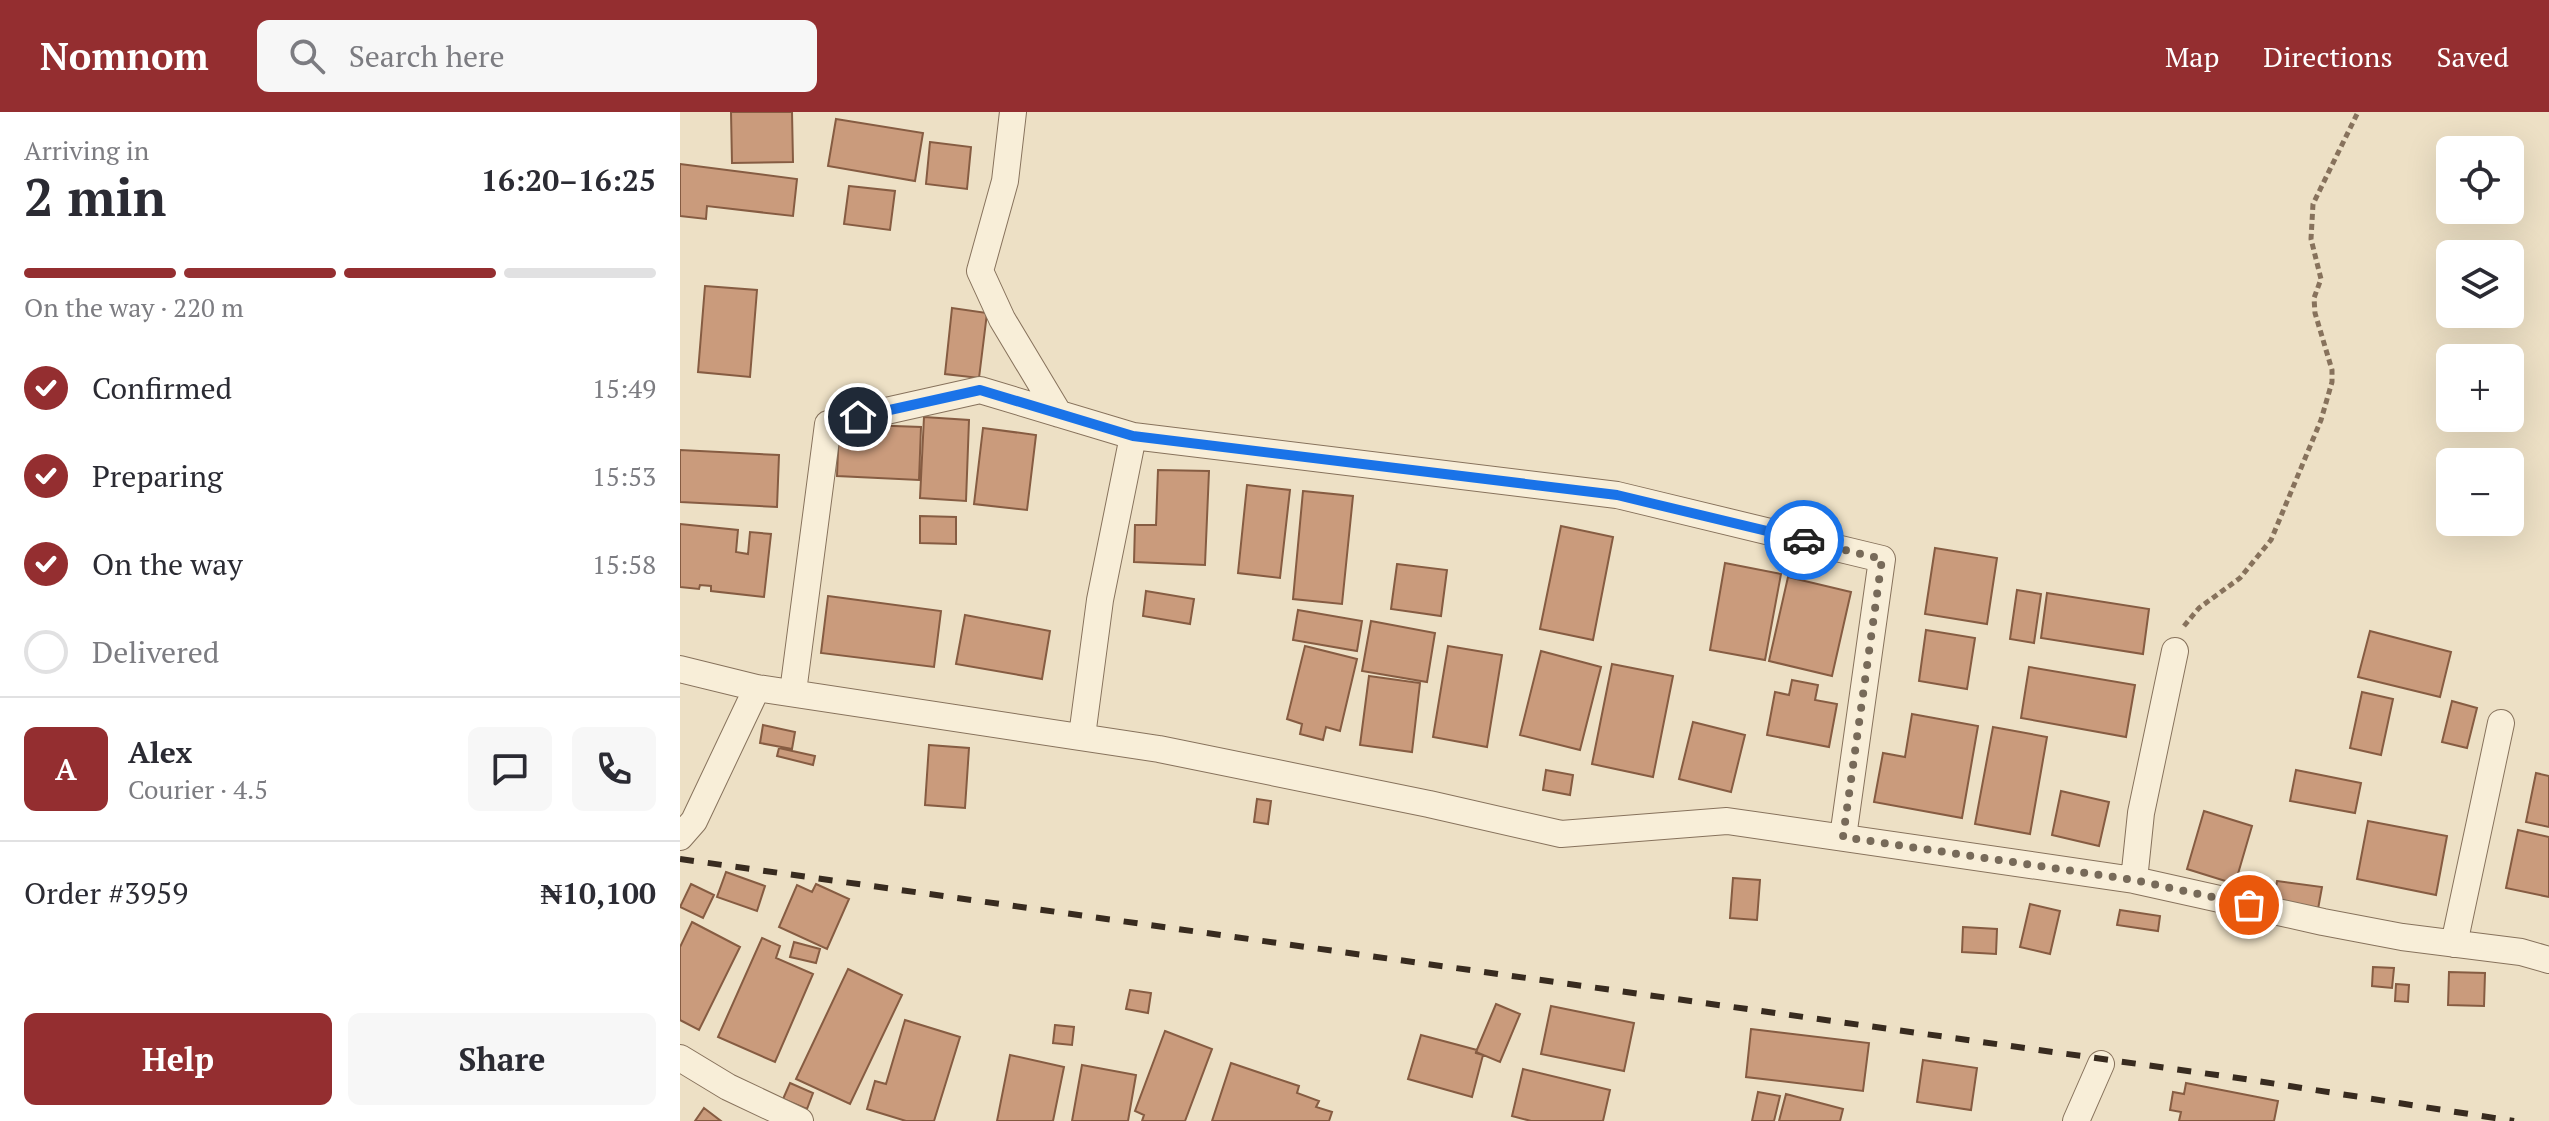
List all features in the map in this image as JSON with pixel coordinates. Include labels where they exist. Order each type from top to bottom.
[{"type":"street","points":[[1013,112],[1005,181],[980,271],[1002,319],[1059,414]]},
{"type":"street","points":[[793,692],[828,424],[980,390],[1133,436],[1617,495],[1882,559],[1843,837]]},
{"type":"street","points":[[1082,736],[1100,600],[1133,436]]},
{"type":"street","points":[[2134,880],[2141,813],[2175,651]]},
{"type":"street","points":[[680,669],[757,688],[1082,736],[1429,804],[1561,834],[1727,821],[2134,880],[2323,922],[2521,952],[2549,960]]},
{"type":"street","points":[[680,837],[694,821],[757,688]]},
{"type":"street","points":[[2454,944],[2501,723]]},
{"type":"street","points":[[680,1058],[728,1087],[800,1121]]},
{"type":"street","points":[[2076,1121],[2101,1064]]},
{"type":"path","points":[[2175,651],[2189,617],[2240,578],[2271,540],[2321,420],[2332,382],[2332,370],[2315,313],[2314,298],[2321,279],[2311,239],[2313,204],[2358,112]]},
{"type":"building","points":[[731,112],[792,112],[793,162],[732,163]]},
{"type":"building","points":[[836,119],[923,133],[915,181],[828,166]]},
{"type":"building","points":[[930,142],[971,147],[967,189],[926,184]]},
{"type":"building","points":[[680,164],[797,179],[793,216],[707,206],[706,219],[680,216]]},
{"type":"building","points":[[849,186],[895,191],[890,230],[844,224]]},
{"type":"building","points":[[705,286],[757,290],[750,377],[698,372]]},
{"type":"building","points":[[952,308],[987,313],[979,378],[945,374]]},
{"type":"building","points":[[924,417],[969,420],[966,501],[920,498]]},
{"type":"building","points":[[839,424],[921,427],[919,480],[837,476]]},
{"type":"building","points":[[983,428],[1036,435],[1027,510],[974,504]]},
{"type":"building","points":[[680,450],[779,455],[777,507],[680,502]]},
{"type":"building","points":[[1158,470],[1209,471],[1205,565],[1134,562],[1135,525],[1156,525]]},
{"type":"building","points":[[1247,485],[1290,490],[1280,578],[1238,573]]},
{"type":"building","points":[[1303,491],[1353,496],[1342,604],[1293,599]]},
{"type":"building","points":[[920,516],[956,517],[956,544],[920,543]]},
{"type":"building","points":[[680,524],[738,530],[736,552],[748,554],[750,532],[771,534],[764,597],[711,591],[711,586],[700,585],[699,589],[680,587]]},
{"type":"building","points":[[1561,526],[1613,537],[1593,640],[1540,629]]},
{"type":"building","points":[[1935,548],[1997,558],[1987,624],[1925,614]]},
{"type":"building","points":[[1725,563],[1781,574],[1765,660],[1710,650]]},
{"type":"building","points":[[1397,564],[1447,570],[1441,616],[1391,609]]},
{"type":"building","points":[[1788,577],[1851,592],[1832,676],[1769,661]]},
{"type":"building","points":[[2017,590],[2041,594],[2034,643],[2010,639]]},
{"type":"building","points":[[1146,591],[1194,599],[1190,624],[1143,616]]},
{"type":"building","points":[[2047,593],[2149,609],[2143,654],[2041,638]]},
{"type":"building","points":[[828,596],[941,611],[934,667],[821,653]]},
{"type":"building","points":[[1298,610],[1362,621],[1357,651],[1293,640]]},
{"type":"building","points":[[965,615],[1050,631],[1042,679],[956,664]]},
{"type":"building","points":[[1371,621],[1435,633],[1427,682],[1362,671]]},
{"type":"building","points":[[1926,630],[1975,638],[1967,689],[1919,681]]},
{"type":"building","points":[[2370,631],[2451,652],[2440,697],[2358,677]]},
{"type":"building","points":[[1305,646],[1357,659],[1340,731],[1326,727],[1323,740],[1300,734],[1302,724],[1287,719]]},
{"type":"building","points":[[1448,646],[1502,655],[1487,747],[1433,737]]},
{"type":"building","points":[[1541,651],[1601,667],[1580,750],[1520,735]]},
{"type":"building","points":[[1612,664],[1673,676],[1653,777],[1592,764]]},
{"type":"building","points":[[2029,667],[2135,685],[2126,737],[2021,718]]},
{"type":"building","points":[[1369,676],[1420,683],[1412,752],[1360,745]]},
{"type":"building","points":[[1792,680],[1818,685],[1815,700],[1837,704],[1829,747],[1767,735],[1775,692],[1789,695]]},
{"type":"building","points":[[2362,692],[2393,699],[2381,755],[2350,748]]},
{"type":"building","points":[[2452,701],[2477,708],[2467,748],[2442,742]]},
{"type":"building","points":[[1912,714],[1978,726],[1962,818],[1874,802],[1883,753],[1905,757]]},
{"type":"building","points":[[1693,722],[1745,735],[1731,792],[1679,779]]},
{"type":"building","points":[[763,725],[795,732],[792,749],[760,743]]},
{"type":"building","points":[[1993,727],[2047,737],[2030,834],[1975,824]]},
{"type":"building","points":[[929,745],[969,748],[965,808],[925,805]]},
{"type":"building","points":[[779,748],[815,756],[813,765],[777,756]]},
{"type":"building","points":[[1546,770],[1573,775],[1570,795],[1543,790]]},
{"type":"building","points":[[2296,770],[2361,783],[2355,813],[2290,801]]},
{"type":"building","points":[[2536,773],[2549,776],[2549,827],[2526,822]]},
{"type":"building","points":[[2061,791],[2109,802],[2099,846],[2052,835]]},
{"type":"building","points":[[1257,799],[1271,801],[1268,824],[1254,822]]},
{"type":"building","points":[[2204,811],[2252,826],[2235,884],[2187,869]]},
{"type":"building","points":[[2368,821],[2447,836],[2436,895],[2357,879]]},
{"type":"building","points":[[2518,830],[2549,837],[2549,897],[2506,888]]},
{"type":"building","points":[[726,872],[765,886],[757,911],[717,897]]},
{"type":"building","points":[[1733,878],[1760,880],[1757,920],[1730,918]]},
{"type":"building","points":[[2277,881],[2322,887],[2318,909],[2274,902]]},
{"type":"building","points":[[691,884],[714,895],[703,918],[680,907]]},
{"type":"building","points":[[816,884],[849,899],[827,949],[779,927],[797,885],[812,892]]},
{"type":"building","points":[[2030,904],[2060,911],[2050,954],[2020,947]]},
{"type":"building","points":[[2120,910],[2160,916],[2158,931],[2117,925]]},
{"type":"building","points":[[692,922],[740,947],[699,1030],[680,1020],[680,947]]},
{"type":"building","points":[[1963,927],[1997,929],[1996,954],[1962,952]]},
{"type":"building","points":[[762,938],[780,946],[776,958],[813,974],[775,1062],[718,1037]]},
{"type":"building","points":[[794,942],[820,949],[816,963],[790,957]]},
{"type":"building","points":[[2373,967],[2394,968],[2392,988],[2372,986]]},
{"type":"building","points":[[848,969],[902,995],[850,1104],[796,1079]]},
{"type":"building","points":[[2449,972],[2485,973],[2484,1006],[2448,1005]]},
{"type":"building","points":[[2396,984],[2409,985],[2408,1002],[2395,1001]]},
{"type":"building","points":[[1130,990],[1151,993],[1148,1013],[1126,1009]]},
{"type":"building","points":[[1496,1004],[1520,1014],[1500,1062],[1476,1052]]},
{"type":"building","points":[[1551,1006],[1634,1023],[1624,1071],[1541,1054]]},
{"type":"building","points":[[905,1020],[960,1037],[934,1121],[906,1121],[867,1109],[875,1081],[886,1084]]},
{"type":"building","points":[[1055,1025],[1074,1027],[1072,1045],[1053,1043]]},
{"type":"building","points":[[1751,1029],[1869,1043],[1863,1091],[1746,1077]]},
{"type":"building","points":[[1165,1031],[1212,1049],[1185,1121],[1142,1121],[1144,1115],[1135,1111]]},
{"type":"building","points":[[1421,1035],[1477,1050],[1476,1053],[1483,1055],[1472,1097],[1408,1079]]},
{"type":"building","points":[[1010,1055],[1064,1067],[1053,1121],[997,1121]]},
{"type":"building","points":[[1923,1060],[1977,1068],[1971,1110],[1917,1102]]},
{"type":"building","points":[[1231,1063],[1299,1086],[1297,1093],[1319,1101],[1316,1107],[1332,1112],[1329,1121],[1212,1121]]},
{"type":"building","points":[[1082,1065],[1136,1075],[1128,1121],[1072,1121]]},
{"type":"building","points":[[1523,1069],[1610,1090],[1603,1121],[1531,1121],[1512,1116]]},
{"type":"building","points":[[790,1083],[813,1093],[807,1109],[783,1099]]},
{"type":"building","points":[[2186,1083],[2278,1101],[2274,1121],[2179,1121],[2181,1112],[2170,1110],[2173,1092],[2184,1094]]},
{"type":"building","points":[[1758,1092],[1780,1096],[1774,1121],[1752,1121]]},
{"type":"building","points":[[1786,1094],[1843,1109],[1840,1121],[1779,1121]]},
{"type":"building","points":[[704,1108],[721,1121],[695,1121]]},
{"type":"railway","points":[[680,859],[2238,1078],[2514,1121]]},
{"type":"way so far","points":[[1804,540],[1882,559],[1843,837],[2134,880],[2249,905]]},
{"type":"route","points":[[858,417],[980,390],[1133,436],[1617,495],[1804,540]]}]
